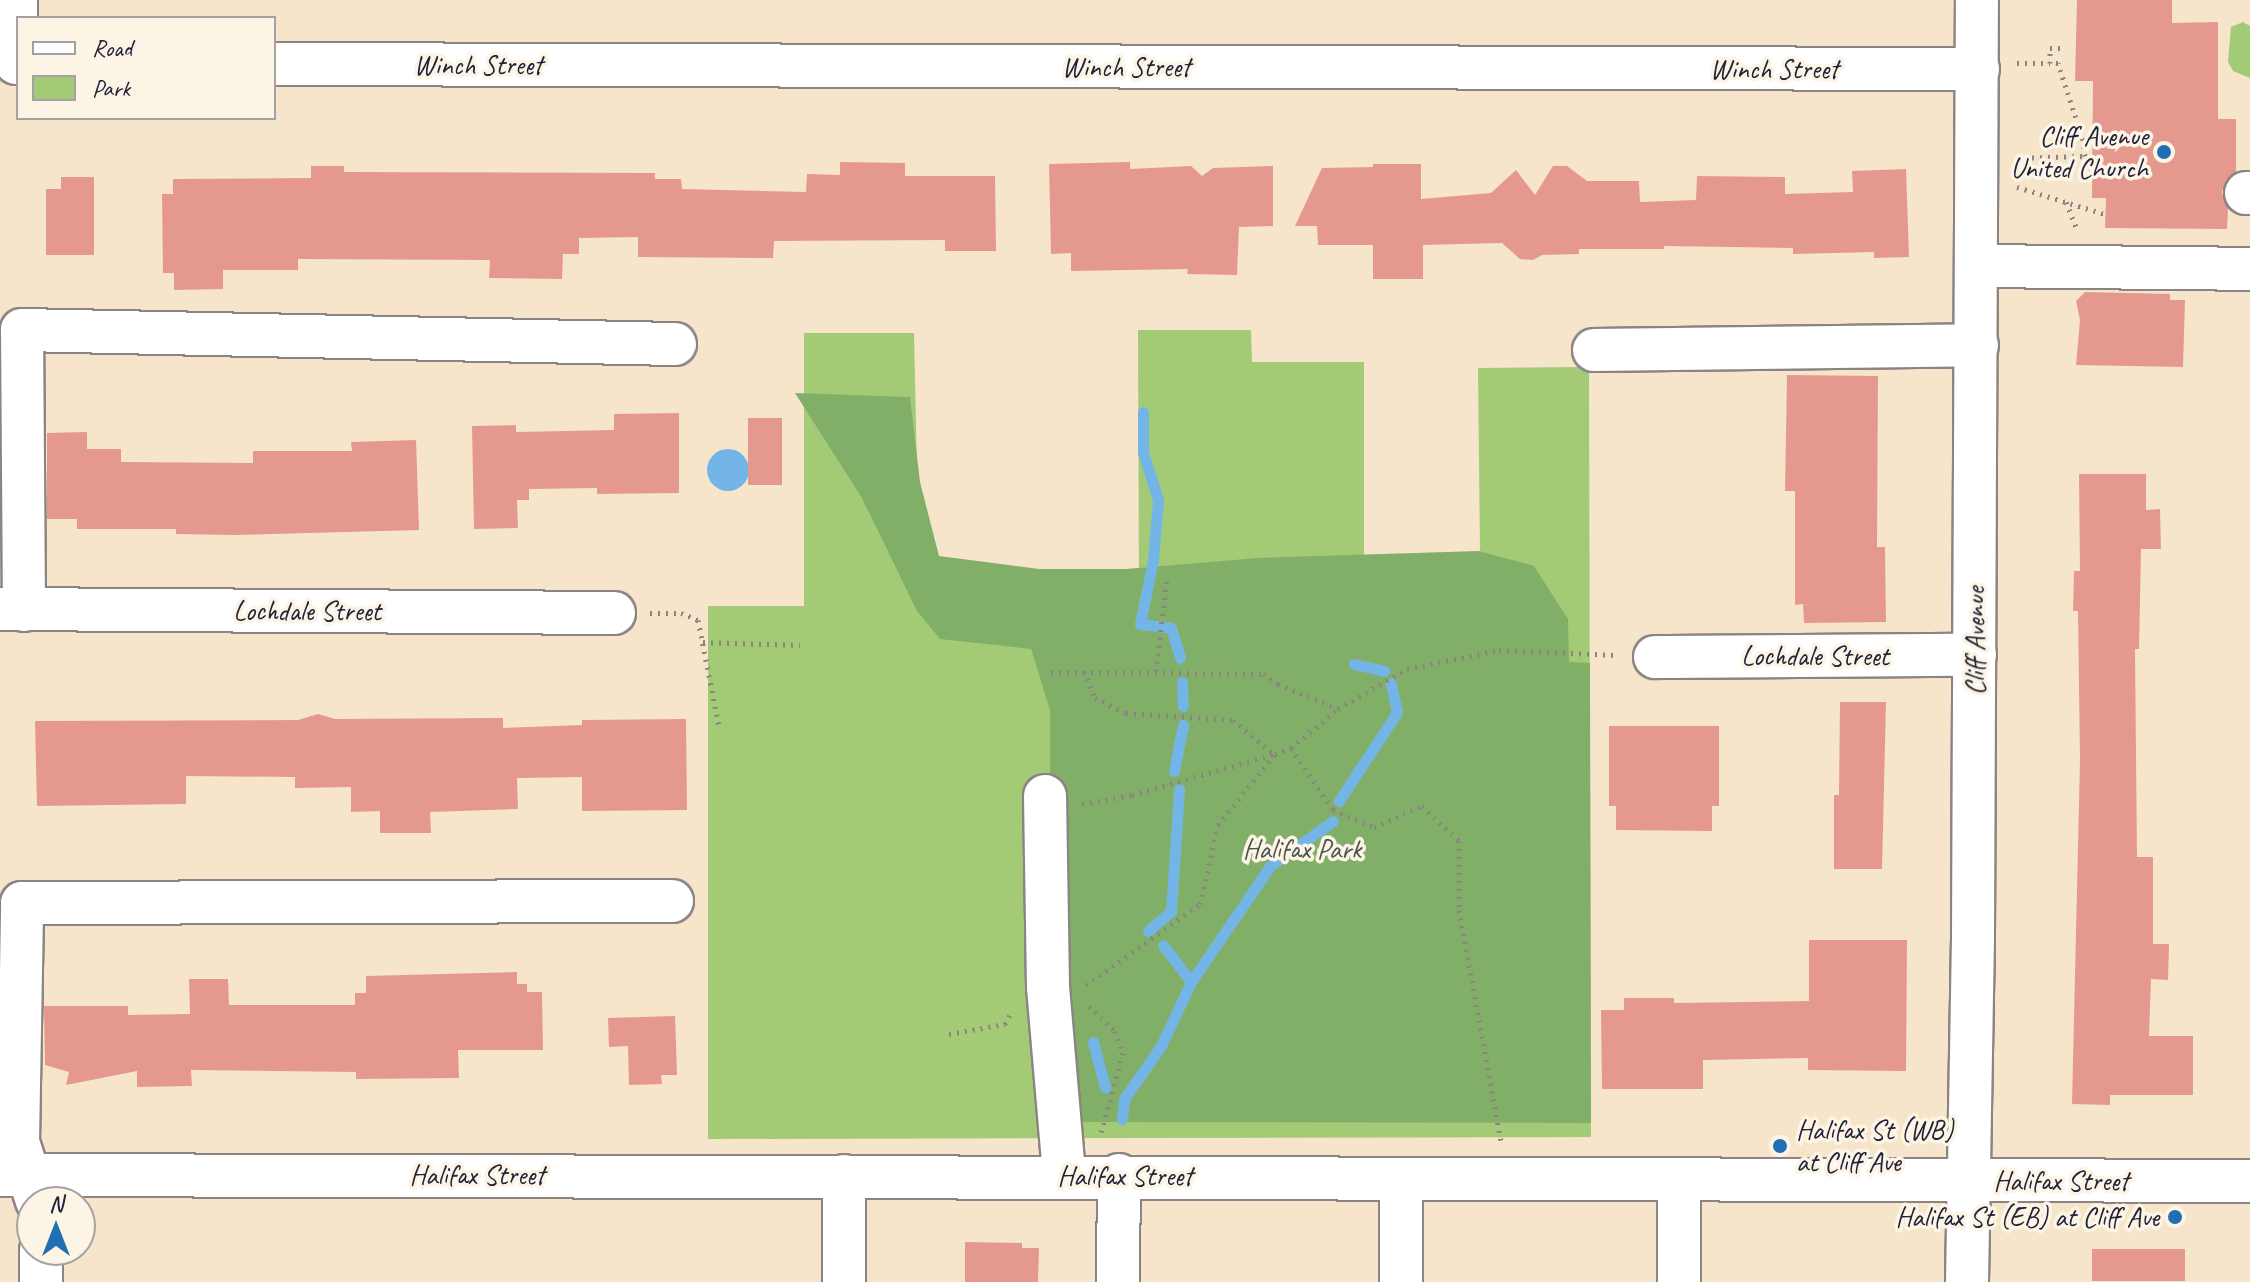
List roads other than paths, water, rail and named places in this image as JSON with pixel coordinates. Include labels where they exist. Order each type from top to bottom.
[{"type":"street","points":[[11,63],[16,0]]},
{"type":"street","name":"Cliff Avenue","points":[[1967,1282],[1977,266],[1997,66],[1977,0]]},
{"type":"street","name":"Winch Street","points":[[276,64],[1997,66]]},
{"type":"street","points":[[1977,266],[2250,269]]},
{"type":"street","points":[[12,610],[22,330],[675,344]]},
{"type":"street","points":[[1594,350],[1977,345]]},
{"type":"street","name":"Lochdale Street","points":[[12,610],[614,613]]},
{"type":"street","name":"Lochdale Street","points":[[1655,657],[1975,655]]},
{"type":"street","points":[[1045,803],[1048,974],[1064,1175]]},
{"type":"street","points":[[21,1184],[18,1142],[22,903],[672,901]]},
{"type":"street","points":[[1108,1160],[1118,1282]]},
{"type":"street","name":"Halifax Street","points":[[21,1184],[1064,1175],[1108,1160],[1401,1180],[2250,1181]]},
{"type":"street","points":[[844,1176],[844,1282]]},
{"type":"street","points":[[1401,1180],[1401,1282]]},
{"type":"street","points":[[1679,1182],[1679,1282]]},
{"type":"water","points":[[728,449],[743,455],[749,470],[743,485],[728,491],[713,485],[707,470],[713,455]]},
{"type":"waterway","points":[[1143,412],[1143,452],[1158,500],[1153,560],[1140,624],[1171,628],[1180,658]]},
{"type":"waterway","points":[[1354,664],[1384,671]]},
{"type":"waterway","points":[[1182,682],[1183,706]]},
{"type":"waterway","points":[[1339,801],[1397,712],[1391,684]]},
{"type":"waterway","points":[[1174,771],[1183,725]]},
{"type":"waterway","points":[[1148,931],[1171,911],[1179,789]]},
{"type":"waterway","points":[[1191,982],[1270,866],[1333,821]]},
{"type":"waterway","points":[[1122,1119],[1124,1099],[1161,1046],[1191,982],[1163,945]]},
{"type":"waterway","points":[[1093,1042],[1105,1087]]},
{"type":"place","name":"Cliff Avenue United Church","points":[[2164,152]]},
{"type":"place","name":"Halifax St (WB) at Cliff Ave","points":[[1780,1146]]},
{"type":"place","name":"Halifax St (EB) at Cliff Ave","points":[[2175,1217]]},
{"type":"park label","name":"Halifax Park","points":[[1302,849]]}]
